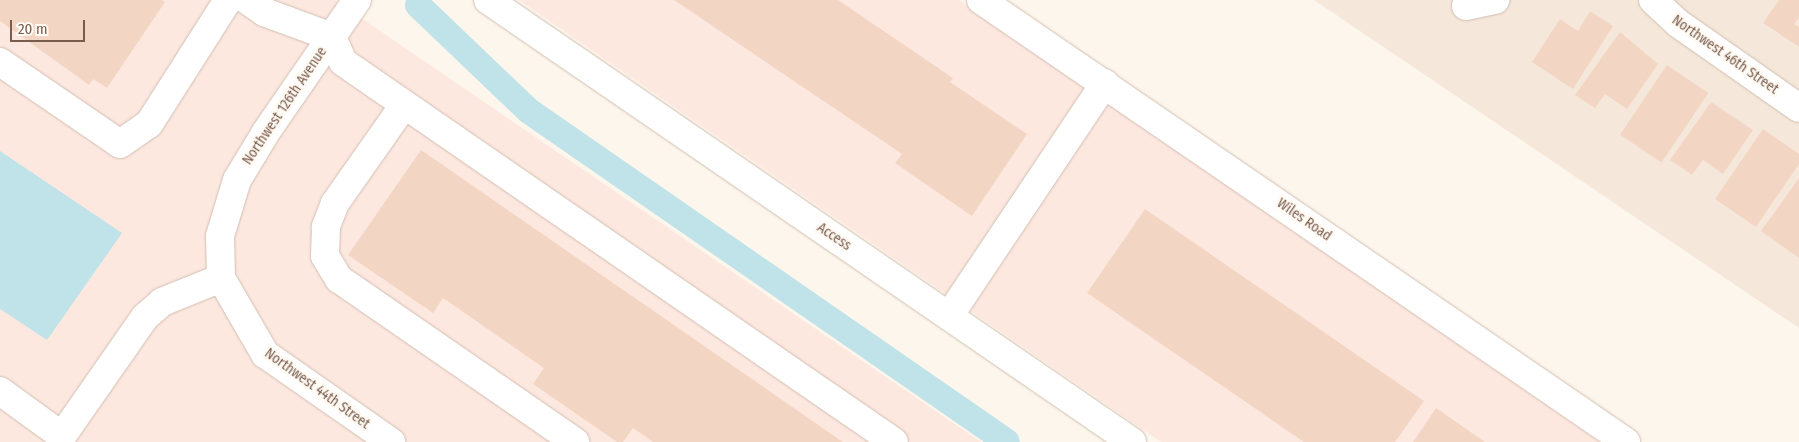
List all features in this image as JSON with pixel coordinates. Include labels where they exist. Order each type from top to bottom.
[{"type":"street","points":[[0,62],[120,144],[149,124],[228,0]]},
{"type":"street","points":[[246,0],[264,12],[332,36],[343,62],[894,442]]},
{"type":"street","name":"Northwest 126th Avenue","points":[[221,278],[220,236],[237,180],[266,132],[357,0]]},
{"type":"street","name":"Access","points":[[488,0],[1132,442]]},
{"type":"street","name":"Wiles Road","points":[[981,0],[1626,442]]},
{"type":"street","points":[[1466,6],[1495,0]]},
{"type":"street","name":"Northwest 46th Street","points":[[1653,0],[1679,24],[1799,108]]},
{"type":"street","points":[[949,316],[1104,83]]},
{"type":"street","points":[[404,105],[335,203],[326,227],[325,256],[339,279],[576,442]]},
{"type":"street","points":[[0,392],[62,436],[144,317],[162,302],[221,278]]},
{"type":"street","name":"Northwest 44th Street","points":[[221,278],[265,354],[391,442]]},
{"type":"shaded area","points":[[0,0],[335,0],[981,442],[0,442]]},
{"type":"shaded area","points":[[519,0],[959,0],[1600,442],[1161,442]]},
{"type":"shaded area","points":[[1314,0],[1799,0],[1799,328]]},
{"type":"water","points":[[0,151],[122,233],[47,340],[0,309]]},
{"type":"building","points":[[0,0],[162,0],[165,2],[107,88],[93,79],[89,85],[0,21]]},
{"type":"building","points":[[674,0],[838,0],[953,78],[950,82],[1027,134],[972,216],[895,163],[902,154]]},
{"type":"building","points":[[1779,0],[1799,0],[1799,17],[1794,24],[1799,27],[1799,47],[1763,23]]},
{"type":"building","points":[[1590,11],[1613,26],[1573,89],[1532,62],[1560,19],[1578,31]]},
{"type":"building","points":[[1620,32],[1658,64],[1627,109],[1605,94],[1595,108],[1575,95]]},
{"type":"building","points":[[1667,65],[1708,93],[1661,163],[1620,135]]},
{"type":"building","points":[[1711,102],[1753,130],[1723,174],[1703,160],[1692,175],[1670,160]]},
{"type":"building","points":[[1763,129],[1799,154],[1799,164],[1756,227],[1715,199]]},
{"type":"building","points":[[421,150],[843,442],[653,442],[633,428],[623,442],[617,442],[533,384],[544,368],[443,298],[433,313],[348,255]]},
{"type":"building","points":[[1799,178],[1799,258],[1761,231]]},
{"type":"building","points":[[1145,209],[1424,401],[1395,442],[1304,442],[1087,293]]},
{"type":"building","points":[[1436,408],[1485,442],[1413,442]]},
{"type":"waterway","points":[[418,5],[529,111],[1007,442]]}]
